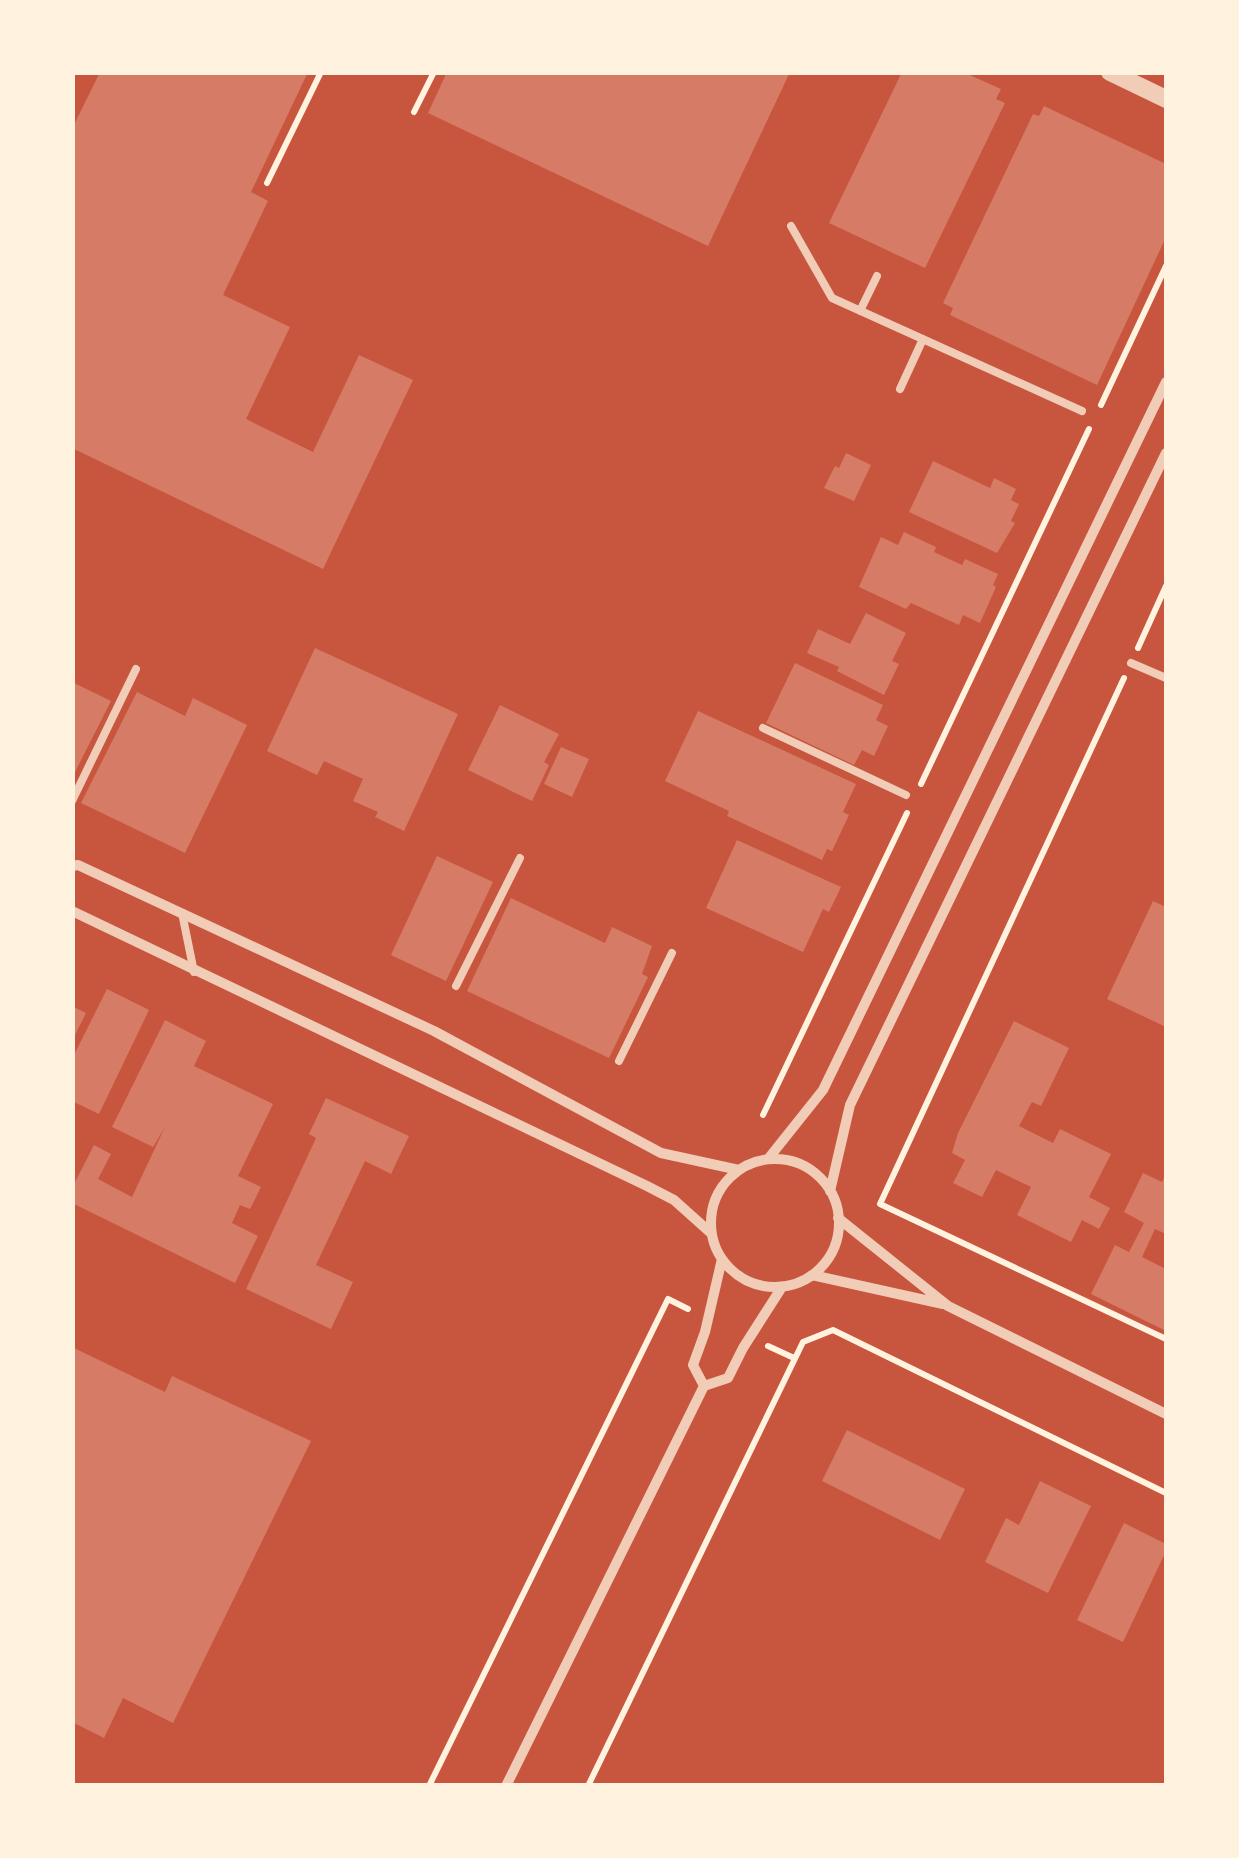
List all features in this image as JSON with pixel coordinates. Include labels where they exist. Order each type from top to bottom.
[{"type":"street","points":[[1110,72],[1166,99]]},
{"type":"street","points":[[768,1159],[823,1090],[1166,382]]},
{"type":"street","points":[[830,1191],[804,1166],[786,1160],[768,1159],[739,1170],[716,1198],[711,1216],[712,1234],[722,1259],[733,1272],[764,1287],[782,1287],[812,1275],[828,1260],[836,1240],[838,1218],[830,1191],[850,1105],[1166,453]]},
{"type":"street","points":[[72,866],[78,865],[434,1031],[661,1153],[739,1170]]},
{"type":"street","points":[[72,911],[647,1186],[674,1200],[712,1234]]},
{"type":"street","points":[[838,1218],[948,1306],[1166,1414]]},
{"type":"street","points":[[704,1386],[692,1365],[722,1259]]},
{"type":"street","points":[[812,1275],[948,1306]]},
{"type":"street","points":[[506,1786],[704,1386],[728,1378],[782,1287]]},
{"type":"lane","points":[[791,226],[832,298],[1082,411]]},
{"type":"lane","points":[[860,311],[877,276]]},
{"type":"lane","points":[[900,389],[923,339]]},
{"type":"lane","points":[[1131,663],[1166,678]]},
{"type":"lane","points":[[72,801],[136,669]]},
{"type":"lane","points":[[763,728],[906,795]]},
{"type":"lane","points":[[456,986],[520,858]]},
{"type":"lane","points":[[182,913],[194,972]]},
{"type":"lane","points":[[620,1061],[672,953]]},
{"type":"path","points":[[267,183],[321,72]]},
{"type":"path","points":[[414,112],[434,72]]},
{"type":"path","points":[[763,1115],[1166,266]]},
{"type":"path","points":[[1166,586],[880,1204],[1166,1339]]},
{"type":"path","points":[[429,1786],[668,1299],[708,1318]]},
{"type":"path","points":[[588,1786],[802,1342],[833,1330],[1166,1493]]},
{"type":"path","points":[[750,1337],[794,1358]]},
{"type":"building","points":[[100,72],[308,72],[251,192],[268,201],[223,295],[290,327],[246,419],[313,452],[359,355],[413,380],[323,569],[72,448],[72,129]]},
{"type":"building","points":[[447,72],[790,72],[708,246],[428,113]]},
{"type":"building","points":[[902,72],[963,72],[1001,89],[996,99],[1005,103],[925,268],[829,223]]},
{"type":"building","points":[[1044,106],[1166,164],[1166,237],[1097,385],[950,315],[953,308],[943,303],[1033,114],[1039,116]]},
{"type":"building","points":[[846,453],[871,465],[854,501],[824,488]]},
{"type":"building","points":[[933,461],[990,488],[994,478],[1016,489],[1011,500],[1019,504],[1011,521],[1015,523],[997,553],[909,512]]},
{"type":"building","points":[[904,532],[962,565],[965,559],[998,574],[980,623],[963,615],[959,625],[911,603],[906,609],[859,587],[881,537],[898,545]]},
{"type":"building","points":[[866,613],[906,633],[892,661],[899,664],[884,695],[837,671],[839,667],[807,653],[818,629],[850,644]]},
{"type":"building","points":[[315,648],[458,714],[404,831],[375,817],[378,812],[353,801],[363,779],[324,761],[317,775],[267,751]]},
{"type":"building","points":[[795,663],[883,705],[876,720],[888,726],[874,756],[862,750],[854,765],[766,723]]},
{"type":"building","points":[[72,682],[111,701],[72,778]]},
{"type":"building","points":[[137,692],[185,716],[193,698],[247,725],[185,853],[81,803]]},
{"type":"building","points":[[500,705],[559,734],[544,762],[549,765],[532,801],[468,770]]},
{"type":"building","points":[[698,711],[856,784],[843,812],[849,815],[832,851],[827,849],[822,860],[727,816],[729,811],[665,781]]},
{"type":"building","points":[[561,747],[589,759],[572,797],[544,784]]},
{"type":"building","points":[[737,840],[841,887],[829,912],[823,909],[803,952],[706,908]]},
{"type":"building","points":[[437,856],[493,882],[446,981],[391,955]]},
{"type":"building","points":[[511,898],[605,943],[612,927],[652,946],[642,974],[648,977],[609,1058],[467,991]]},
{"type":"building","points":[[1153,901],[1166,907],[1166,1027],[1107,999]]},
{"type":"building","points":[[107,989],[149,1010],[99,1114],[72,1101],[72,1059]]},
{"type":"building","points":[[72,1006],[86,1013],[72,1041]]},
{"type":"building","points":[[165,1020],[206,1041],[194,1066],[273,1104],[238,1176],[261,1187],[250,1209],[240,1205],[232,1223],[258,1236],[235,1283],[72,1203],[72,1188],[94,1145],[111,1154],[98,1179],[132,1197],[165,1127],[153,1147],[112,1127]]},
{"type":"building","points":[[1014,1021],[1069,1048],[1041,1106],[1032,1102],[1019,1126],[1053,1143],[1060,1129],[1111,1154],[1089,1197],[1110,1208],[1099,1229],[1082,1220],[1071,1242],[1017,1215],[1031,1187],[996,1170],[982,1197],[953,1183],[965,1160],[952,1153],[958,1133]]},
{"type":"building","points":[[326,1098],[409,1136],[391,1174],[365,1161],[316,1265],[353,1282],[331,1329],[246,1289],[316,1138],[309,1134]]},
{"type":"building","points":[[1143,1173],[1162,1182],[1166,1174],[1166,1234],[1155,1229],[1142,1257],[1166,1269],[1166,1331],[1091,1294],[1115,1245],[1129,1252],[1144,1223],[1124,1212]]},
{"type":"building","points":[[72,1347],[165,1392],[172,1376],[311,1441],[173,1723],[123,1698],[104,1738],[72,1722]]},
{"type":"building","points":[[847,1430],[965,1489],[940,1540],[822,1481]]},
{"type":"building","points":[[1040,1481],[1091,1506],[1048,1593],[985,1562],[1006,1518],[1019,1525]]},
{"type":"building","points":[[1124,1523],[1166,1544],[1166,1551],[1123,1642],[1077,1620]]}]
